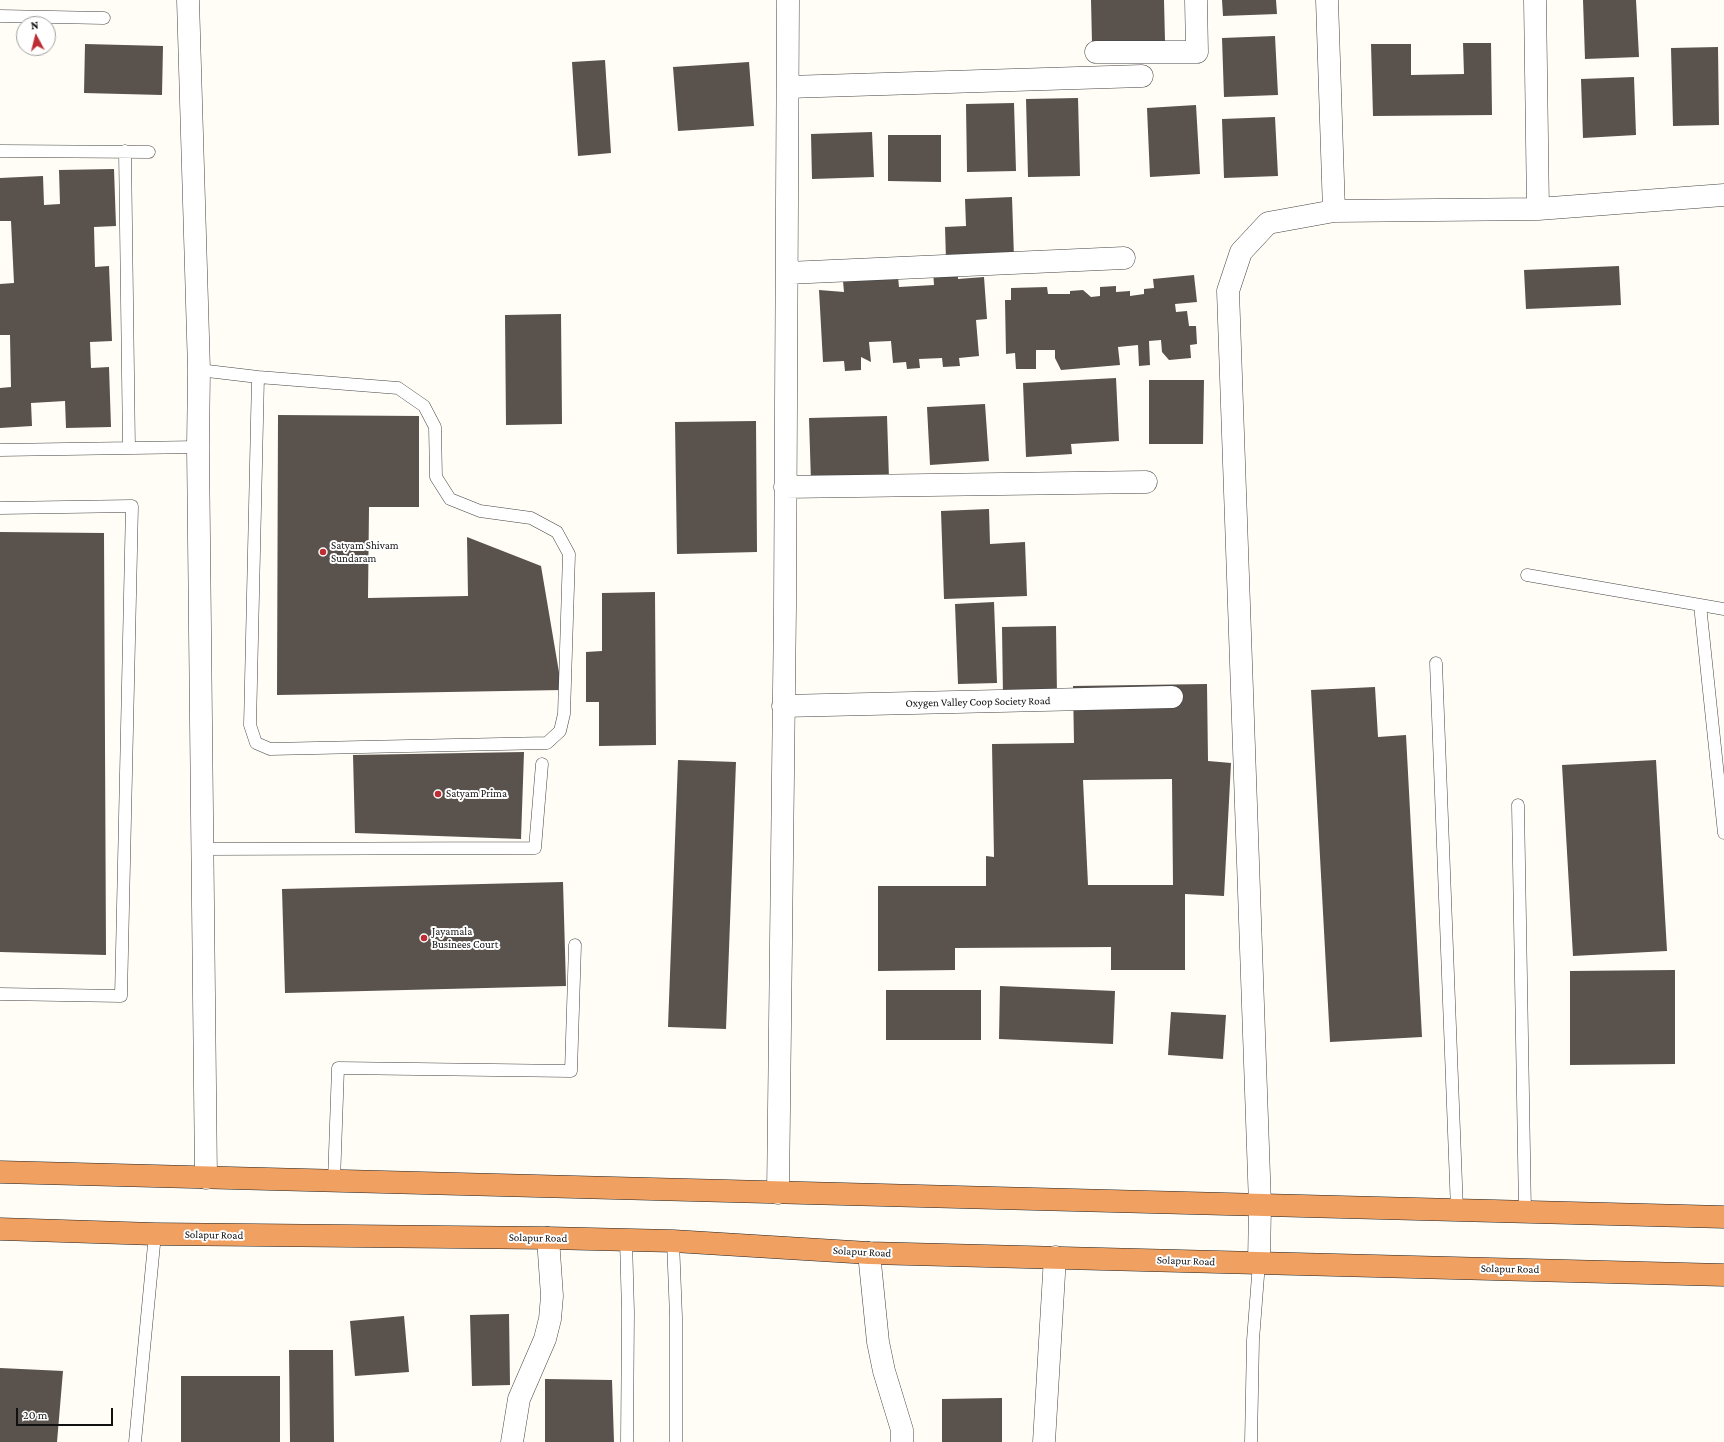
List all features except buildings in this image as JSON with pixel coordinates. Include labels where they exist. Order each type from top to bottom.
[{"type":"highway","points":[[0,1172],[1724,1217]]},
{"type":"highway","name":"Solapur Road","points":[[0,1230],[155,1234],[548,1238],[673,1241],[869,1253],[1724,1275]]},
{"type":"street","points":[[188,0],[199,370],[198,447],[206,1178]]},
{"type":"street","points":[[778,1193],[787,273],[788,0]]},
{"type":"street","points":[[1096,52],[1197,52],[1196,0]]},
{"type":"street","points":[[1327,0],[1334,211]]},
{"type":"street","points":[[1536,0],[1538,209]]},
{"type":"street","points":[[788,87],[1142,76]]},
{"type":"street","points":[[1259,1263],[1260,1205],[1228,291],[1241,252],[1268,223],[1334,211],[1538,209],[1724,195]]},
{"type":"street","points":[[787,273],[1124,258]]},
{"type":"street","points":[[785,487],[1146,482]]},
{"type":"street","name":"Oxygen Valley Coop Society Road","points":[[783,706],[1172,697]]},
{"type":"street","points":[[512,1442],[519,1399],[544,1339],[550,1319],[552,1296],[548,1238]]},
{"type":"street","points":[[869,1253],[878,1342],[884,1371],[902,1430],[902,1442]]},
{"type":"street","points":[[1044,1442],[1055,1257]]},
{"type":"lane","points":[[0,16],[104,18]]},
{"type":"lane","points":[[0,151],[149,152]]},
{"type":"lane","points":[[125,151],[129,448]]},
{"type":"lane","points":[[199,370],[258,377],[398,388],[424,406],[435,427],[436,477],[450,499],[480,511],[531,518],[557,532],[569,554],[564,714],[560,731],[546,743],[270,749],[256,743],[250,725],[258,377]]},
{"type":"lane","points":[[0,450],[198,447]]},
{"type":"lane","points":[[0,508],[132,506],[121,996],[0,994]]},
{"type":"lane","points":[[1527,575],[1724,609]]},
{"type":"lane","points":[[1700,605],[1724,833]]},
{"type":"lane","points":[[1436,663],[1457,1210]]},
{"type":"lane","points":[[202,849],[535,848],[542,764]]},
{"type":"lane","points":[[1518,805],[1525,1212]]},
{"type":"lane","points":[[334,1181],[338,1068],[571,1071],[575,945]]},
{"type":"lane","points":[[135,1442],[155,1234]]},
{"type":"lane","points":[[626,1240],[628,1312],[626,1442]]},
{"type":"lane","points":[[673,1241],[676,1317],[676,1442]]},
{"type":"lane","points":[[1251,1442],[1253,1340],[1259,1263]]},
{"type":"place","name":"Satyam Shivam Sundaram","points":[[323,552]]},
{"type":"place","name":"Satyam Prima","points":[[438,794]]},
{"type":"place","name":"Jayamala Businees Court","points":[[424,938]]}]
